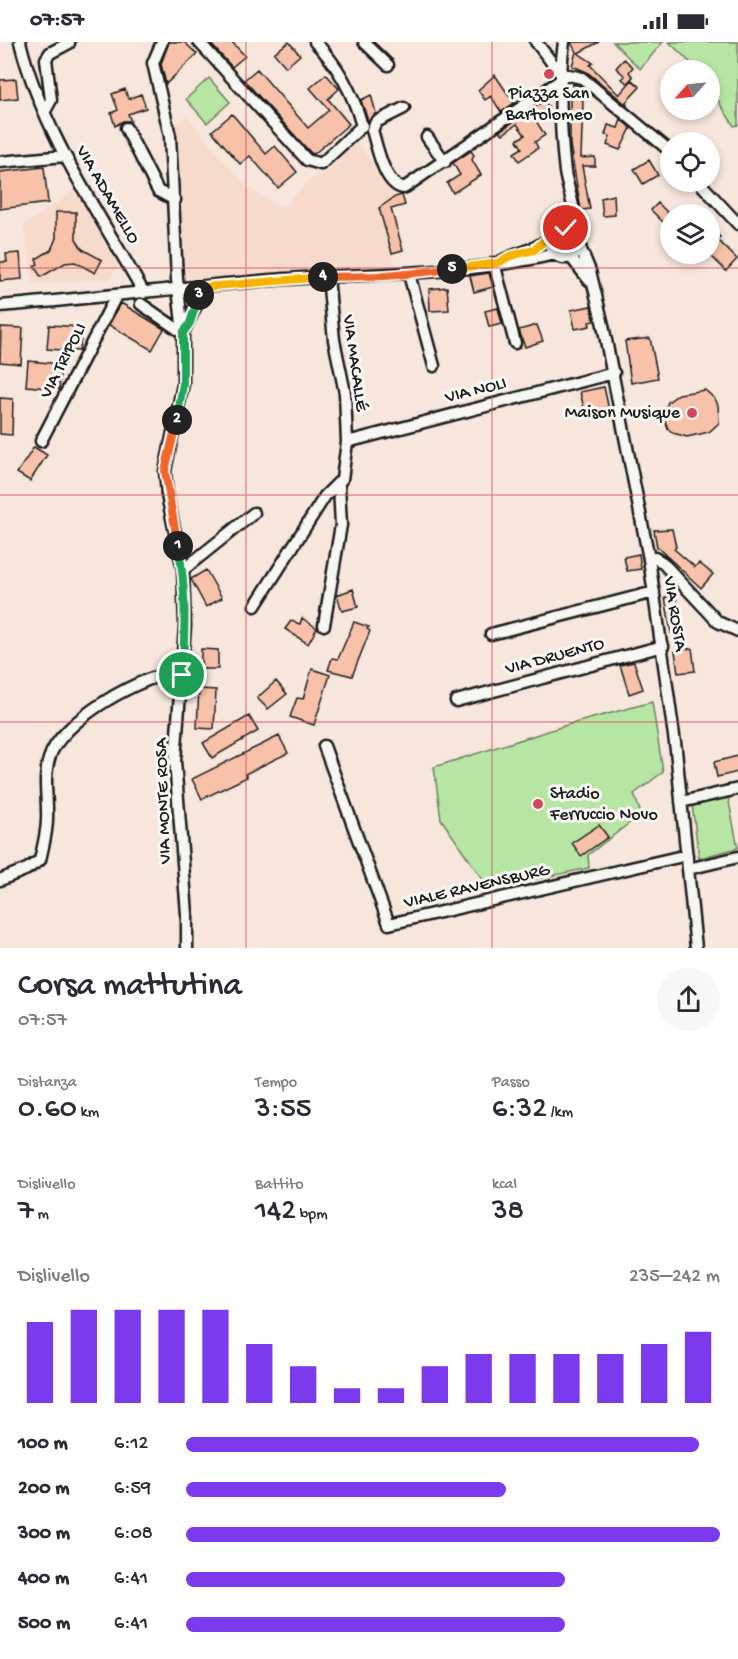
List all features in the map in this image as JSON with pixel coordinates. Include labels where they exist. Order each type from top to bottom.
[{"type":"street","name":"VIA ADAMELLO","points":[[20,42],[25,63],[46,117],[65,156],[144,292]]},
{"type":"street","name":"VIA MONTE ROSA","points":[[162,42],[153,63],[170,136],[178,290],[183,333],[183,384],[165,471],[167,495],[183,570],[185,626],[175,761],[188,914],[187,948]]},
{"type":"street","points":[[199,42],[307,160],[316,165],[328,158],[362,126],[353,94],[330,57],[315,42]]},
{"type":"street","points":[[364,42],[388,65]]},
{"type":"street","points":[[536,42],[546,54],[559,78]]},
{"type":"street","points":[[551,237],[550,246],[555,254],[562,257],[570,256],[579,245],[574,231],[576,223],[565,169],[559,78],[564,42]]},
{"type":"street","points":[[46,117],[51,100],[46,59],[50,53],[69,43]]},
{"type":"street","points":[[404,108],[373,125],[383,165],[399,188],[404,188],[445,162],[541,94],[559,78],[573,75],[582,78],[660,143]]},
{"type":"street","points":[[126,128],[158,191],[175,200]]},
{"type":"street","points":[[427,137],[445,162]]},
{"type":"street","points":[[0,162],[65,156]]},
{"type":"street","points":[[708,192],[738,224]]},
{"type":"street","points":[[496,263],[510,256],[534,250],[561,228],[574,231]]},
{"type":"street","name":"VIA ROSTA","points":[[579,245],[590,271],[614,373],[649,559],[663,646],[696,948]]},
{"type":"street","points":[[0,306],[328,277],[409,274],[496,263],[516,263],[555,254]]},
{"type":"street","name":"VIA ROSTA","points":[[570,256],[585,273],[594,289]]},
{"type":"street","points":[[496,263],[515,343]]},
{"type":"street","points":[[409,274],[434,366]]},
{"type":"street","name":"VIA MACALLÉ","points":[[324,625],[341,525],[339,486],[347,442],[345,393],[334,340],[328,277]]},
{"type":"street","points":[[141,304],[183,333],[205,287]]},
{"type":"street","name":"VIA TRIPOLI","points":[[40,441],[116,296]]},
{"type":"street","name":"VIA NOLI","points":[[347,442],[614,373]]},
{"type":"street","points":[[255,606],[325,496],[339,486]]},
{"type":"street","points":[[183,570],[254,513]]},
{"type":"street","points":[[649,559],[656,558],[662,562],[718,622],[738,631]]},
{"type":"street","points":[[491,634],[654,592]]},
{"type":"street","name":"VIA DRUENTO","points":[[456,701],[663,646]]},
{"type":"street","points":[[0,879],[27,869],[40,860],[47,819],[48,763],[58,740],[91,710],[120,693],[159,677],[182,671]]},
{"type":"street","name":"VIALE RAVENSBURG","points":[[324,746],[389,924],[687,855]]},
{"type":"street","points":[[681,802],[738,789]]},
{"type":"street","points":[[688,869],[738,856]]},
{"type":"shaded area","points":[[187,116],[246,186],[282,208],[307,182],[336,163],[355,138],[395,197],[379,208],[396,269],[188,279],[185,274],[174,126]]},
{"type":"shaded area","points":[[77,188],[120,261],[111,278],[33,285],[24,225]]},
{"type":"green space","points":[[613,42],[663,42],[640,69]]},
{"type":"green space","points":[[669,42],[738,42],[738,125],[734,126],[720,104],[720,60],[688,60]]},
{"type":"green space","points":[[209,78],[230,102],[207,123],[186,99]]},
{"type":"green space","name":"Stadio Ferruccio Novo","points":[[652,702],[663,772],[634,794],[641,814],[588,855],[589,868],[489,889],[441,819],[434,767],[567,725]]},
{"type":"green space","points":[[728,797],[738,848],[699,858],[692,804]]},
{"type":"building","points":[[169,42],[184,42],[197,54],[166,84],[161,64]]},
{"type":"building","points":[[209,42],[232,42],[245,56],[232,67]]},
{"type":"building","points":[[289,42],[300,55],[286,67],[274,53]]},
{"type":"building","points":[[571,42],[599,42],[578,53],[593,63],[590,65],[619,95],[632,80],[640,87],[626,102],[627,105],[587,72],[572,66],[576,52]]},
{"type":"building","points":[[624,59],[633,67],[629,72],[633,77],[627,83],[622,79],[625,76],[616,68]]},
{"type":"building","points":[[257,69],[308,128],[329,110],[310,88],[326,74],[339,89],[328,99],[349,124],[314,154],[311,153],[244,80]]},
{"type":"building","points":[[495,75],[514,103],[501,112],[491,96],[485,100],[478,90]]},
{"type":"building","points":[[16,79],[18,98],[0,100],[0,80]]},
{"type":"building","points":[[573,84],[582,87],[578,97],[583,100],[581,158],[595,157],[595,166],[582,166],[590,209],[581,210],[570,145],[570,96]]},
{"type":"building","points":[[125,89],[128,99],[141,94],[146,108],[128,114],[131,121],[123,121],[115,126],[111,113],[118,110],[112,94]]},
{"type":"building","points":[[371,95],[376,113],[368,121],[361,100]]},
{"type":"building","points":[[544,101],[549,107],[534,118],[545,135],[535,142],[538,148],[519,161],[514,153],[522,148],[517,140],[525,135],[517,124],[503,134],[500,131]]},
{"type":"building","points":[[232,114],[266,154],[275,146],[297,172],[278,188],[250,156],[240,164],[212,131]]},
{"type":"building","points":[[621,120],[631,128],[620,150],[607,145],[610,136],[605,135],[608,125],[618,128]]},
{"type":"building","points":[[471,151],[474,155],[472,160],[481,175],[453,193],[447,183],[460,175],[453,163]]},
{"type":"building","points":[[649,160],[658,175],[643,184],[634,169]]},
{"type":"building","points":[[44,167],[48,203],[0,209],[0,172]]},
{"type":"building","points":[[402,195],[405,205],[391,209],[403,250],[392,253],[379,208]]},
{"type":"building","points":[[614,195],[615,215],[603,216],[601,198]]},
{"type":"building","points":[[658,203],[660,205],[660,219],[651,210]]},
{"type":"building","points":[[56,212],[76,212],[76,239],[82,249],[102,260],[95,273],[75,262],[65,263],[41,277],[34,266],[38,264],[36,259],[51,250],[56,238]]},
{"type":"building","points":[[720,242],[737,259],[726,271],[719,264]]},
{"type":"building","points":[[20,253],[22,279],[0,281],[0,262],[7,262],[6,254]]},
{"type":"building","points":[[489,273],[493,287],[474,292],[470,276]]},
{"type":"building","points":[[447,287],[449,310],[430,311],[429,289]]},
{"type":"building","points":[[121,303],[164,329],[152,350],[109,325]]},
{"type":"building","points":[[591,306],[594,321],[589,322],[590,326],[575,329],[571,310]]},
{"type":"building","points":[[498,308],[502,324],[489,327],[485,311]]},
{"type":"building","points":[[49,325],[83,327],[79,351],[47,349]]},
{"type":"building","points":[[537,325],[543,341],[525,347],[519,330]]},
{"type":"building","points":[[1,327],[23,328],[21,364],[0,362]]},
{"type":"building","points":[[650,338],[658,378],[631,383],[625,341]]},
{"type":"building","points":[[28,361],[61,364],[59,389],[26,386]]},
{"type":"building","points":[[604,387],[609,410],[593,414],[592,406],[584,408],[580,392]]},
{"type":"building","name":"Maison Musique","points":[[705,390],[718,405],[719,423],[709,432],[687,437],[668,429],[663,415],[668,402],[679,394]]},
{"type":"building","points":[[0,398],[13,399],[12,435],[0,434]]},
{"type":"building","points":[[34,447],[47,455],[30,481],[17,473]]},
{"type":"building","points":[[672,529],[676,547],[674,549],[695,567],[699,563],[713,574],[701,588],[657,547],[654,530]]},
{"type":"building","points":[[639,554],[641,569],[627,571],[624,557]]},
{"type":"building","points":[[206,570],[222,598],[206,607],[191,579]]},
{"type":"building","points":[[353,589],[358,607],[342,611],[337,595]]},
{"type":"building","points":[[676,595],[682,631],[671,633],[665,597]]},
{"type":"building","points":[[302,618],[317,628],[308,644],[285,629],[291,621],[300,624]]},
{"type":"building","points":[[354,622],[369,627],[367,629],[370,631],[352,676],[328,670],[332,658],[338,659]]},
{"type":"building","points":[[692,648],[695,671],[678,673],[675,651]]},
{"type":"building","points":[[201,649],[218,650],[218,669],[201,669]]},
{"type":"building","points":[[634,662],[643,689],[629,694],[620,665]]},
{"type":"building","points":[[312,669],[330,675],[314,725],[290,717],[297,698],[303,699]]},
{"type":"building","points":[[276,681],[287,694],[268,709],[257,698]]},
{"type":"building","points":[[199,689],[216,690],[214,729],[197,728]]},
{"type":"building","points":[[249,716],[258,731],[212,758],[203,743]]},
{"type":"building","points":[[279,736],[288,753],[245,774],[247,777],[202,799],[192,779]]},
{"type":"building","points":[[738,756],[738,772],[717,777],[714,762]]},
{"type":"building","points":[[599,825],[608,837],[581,856],[572,843]]},
{"type":"place","name":"Piazza San Bartolomeo","points":[[549,74]]},
{"type":"place","name":"Maison Musique","points":[[692,413]]},
{"type":"place","name":"Stadio Ferruccio Novo","points":[[538,804]]},
{"type":"route","points":[[182,675],[185,626],[183,570],[167,495],[165,471],[183,384],[183,333],[190,323],[196,300],[205,287],[283,279],[387,276],[498,263],[510,256],[534,250],[551,237],[556,230],[566,228]]}]
